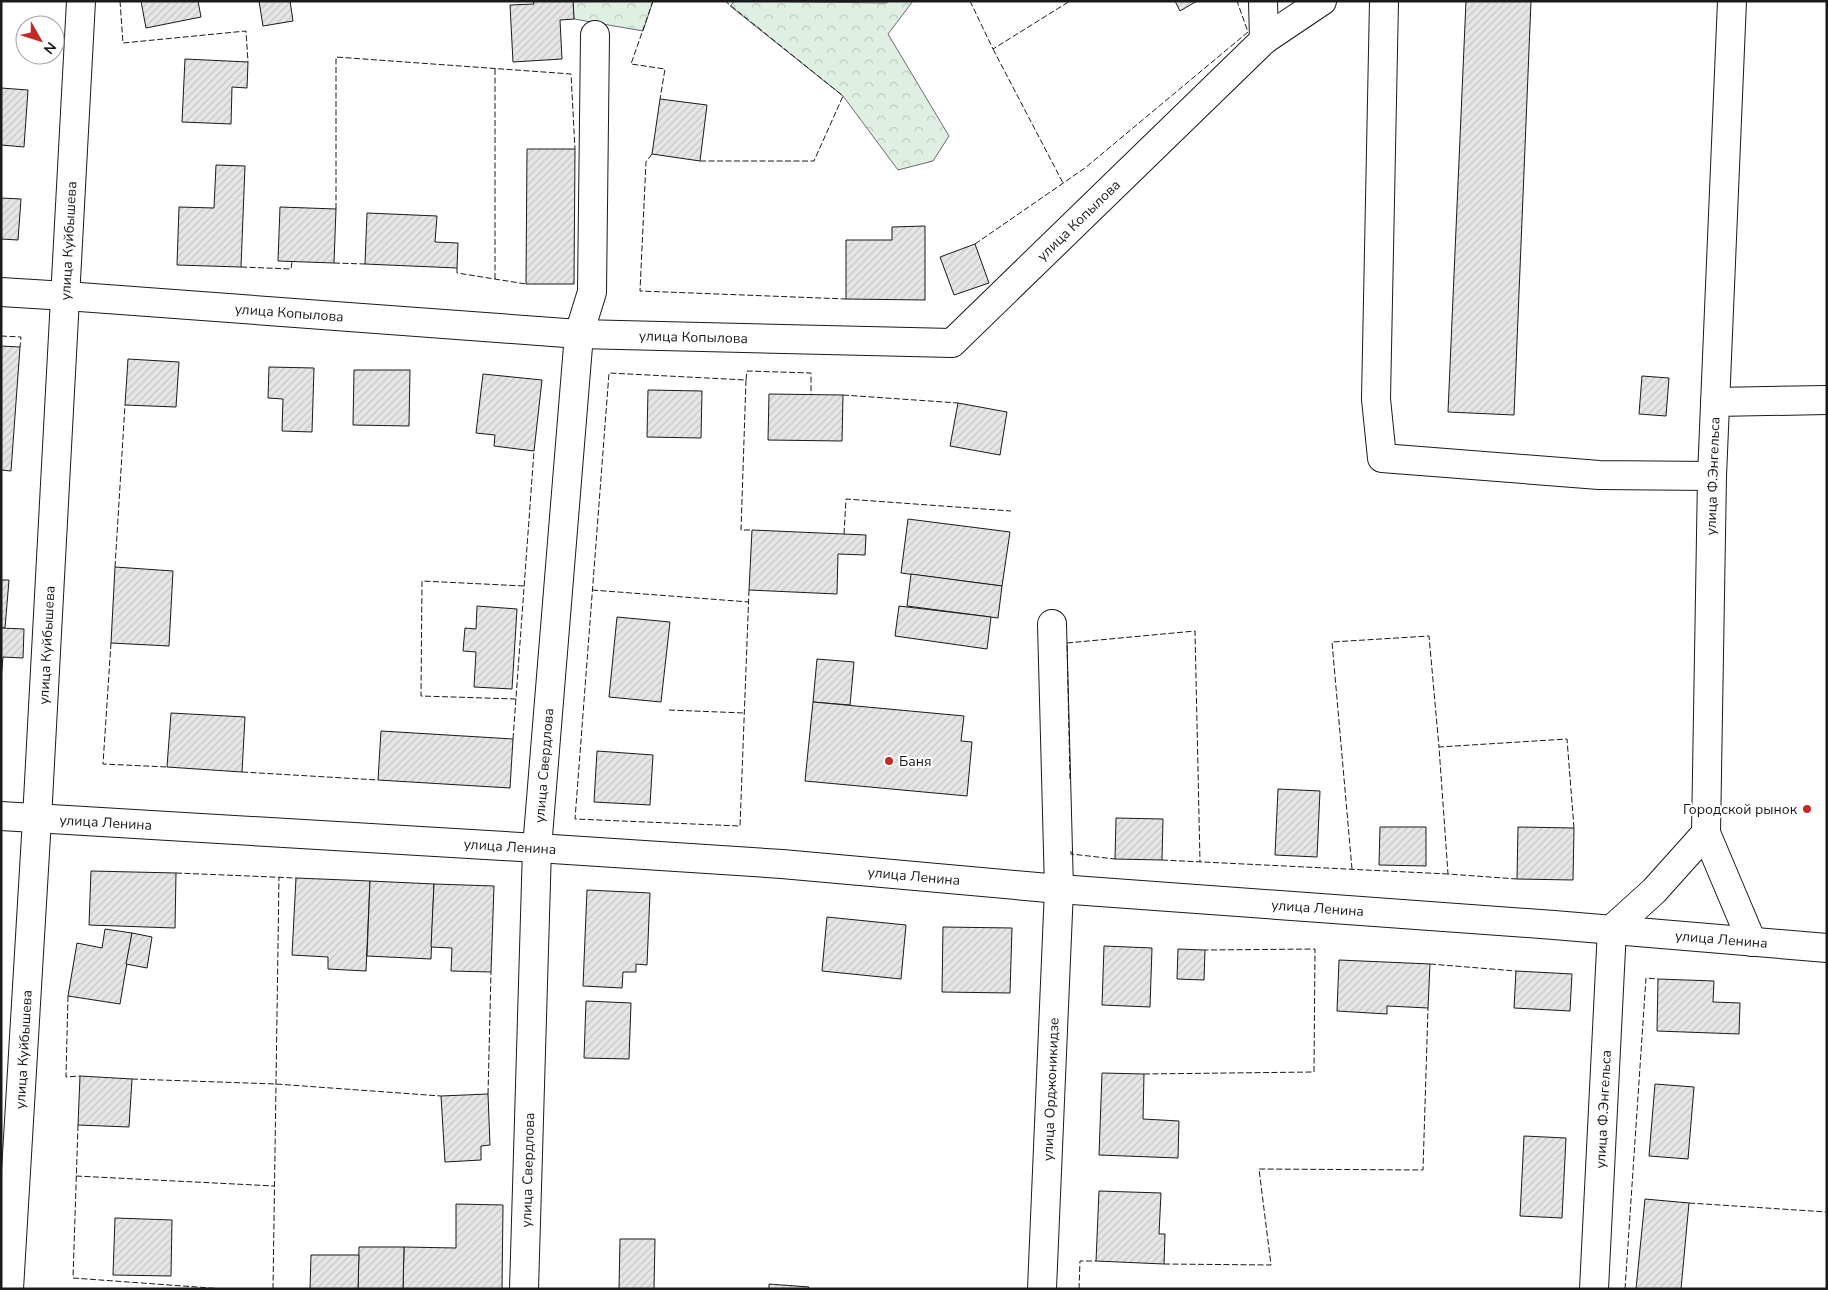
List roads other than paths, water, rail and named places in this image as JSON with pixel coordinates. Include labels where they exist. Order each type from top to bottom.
[{"type":"street","name":"улица Куйбышева","points":[[9,1289],[37,819],[81,1]]},
{"type":"street","points":[[1263,1],[1264,40]]},
{"type":"street","name":"улица Копылова","points":[[1,292],[579,334],[952,343],[1264,40],[1322,1]]},
{"type":"street","points":[[1384,1],[1376,399],[1382,458],[1599,475],[1712,476]]},
{"type":"street","name":"улица Ф.Энгельса","points":[[1732,1],[1712,476],[1706,833],[1752,942]]},
{"type":"street","name":"улица Свердлова","points":[[524,1289],[537,848],[579,334],[592,292],[595,35]]},
{"type":"street","points":[[1716,402],[1827,400]]},
{"type":"street","name":"улица Орджоникидзе","points":[[1042,1289],[1059,889],[1052,624]]},
{"type":"street","name":"улица Ленина","points":[[1,816],[782,864],[1059,889],[1612,929],[1827,948]]},
{"type":"street","points":[[1612,929],[1654,891],[1706,833]]},
{"type":"street","name":"улица Ф.Энгельса","points":[[1594,1289],[1612,929]]},
{"type":"place","name":"Баня","points":[[889,761]]},
{"type":"place","name":"Городской рынок","points":[[1807,809]]}]
